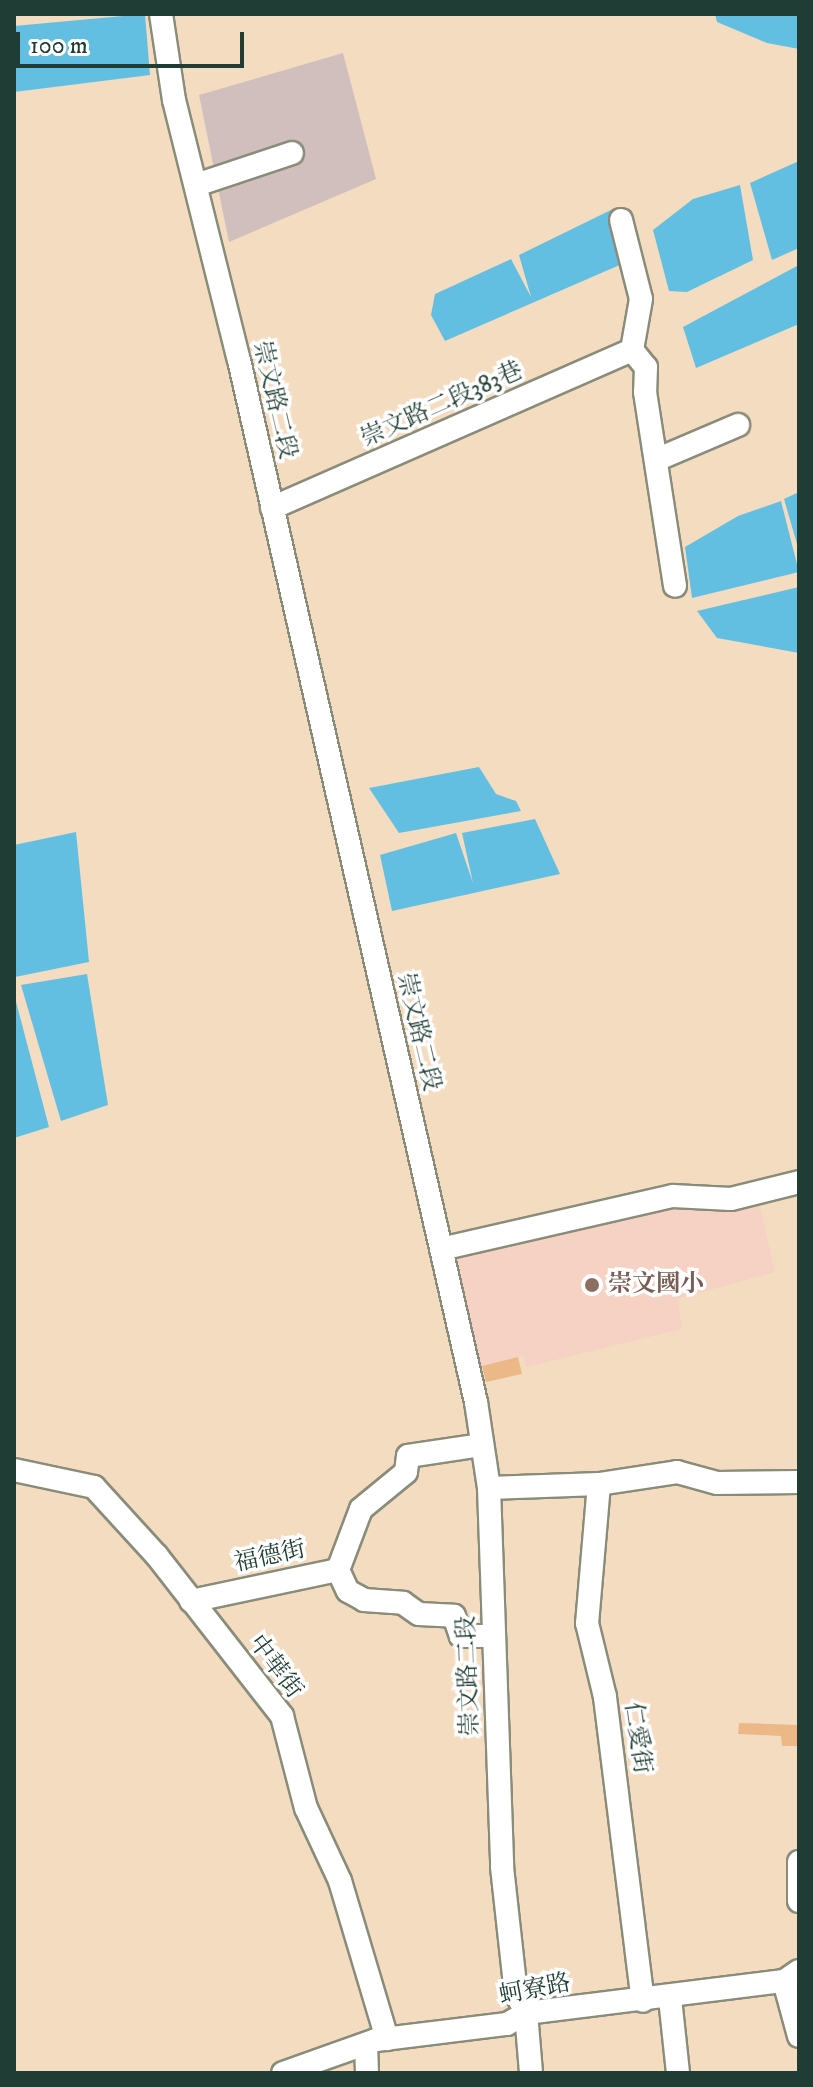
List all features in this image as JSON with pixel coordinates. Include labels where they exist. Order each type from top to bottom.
[{"type":"street","name":"崇文路二段","points":[[161,14],[196,185],[441,1249],[482,1445],[489,1488],[502,1867],[516,1993],[526,2013],[531,2073]]},
{"type":"street","points":[[196,185],[292,153]]},
{"type":"street","points":[[621,220],[641,299],[632,350],[646,367],[645,392],[658,459],[675,586]]},
{"type":"street","name":"崇文路二段383巷","points":[[272,508],[632,350]]},
{"type":"street","points":[[658,459],[738,425]]},
{"type":"street","points":[[441,1249],[673,1196],[731,1199],[799,1182]]},
{"type":"street","name":"福德街","points":[[191,1601],[338,1570],[361,1509],[406,1472],[408,1456],[482,1445]]},
{"type":"street","name":"中華街","points":[[14,1470],[94,1487],[191,1601],[282,1716],[306,1808],[340,1881],[376,2041],[367,2073]]},
{"type":"street","points":[[489,1488],[599,1484],[677,1472],[717,1483],[799,1482]]},
{"type":"street","name":"仁愛街","points":[[599,1484],[587,1623],[605,1697],[643,2001]]},
{"type":"street","points":[[338,1570],[348,1591],[364,1600],[403,1603],[419,1614],[454,1616],[461,1636],[494,1636]]},
{"type":"street","points":[[799,1862],[799,1901]]},
{"type":"street","points":[[791,1976],[799,2036]]},
{"type":"street","name":"蚵寮路","points":[[283,2073],[376,2041],[507,2024],[526,2013],[670,1998],[791,1976]]},
{"type":"street","points":[[670,1998],[678,2073]]},
{"type":"shaded area","points":[[343,53],[376,179],[229,242],[199,95]]},
{"type":"shaded area","name":"崇文國小","points":[[673,1198],[758,1198],[775,1272],[678,1299],[682,1329],[526,1367],[524,1356],[478,1367],[450,1252]]},
{"type":"water","points":[[145,14],[150,75],[14,92],[14,26]]},
{"type":"water","points":[[715,14],[799,14],[799,49],[767,43],[717,22]]},
{"type":"water","points":[[799,161],[799,248],[772,260],[750,183]]},
{"type":"water","points":[[740,185],[753,260],[687,292],[669,291],[653,230],[693,199]]},
{"type":"water","points":[[615,208],[622,264],[445,341],[431,315],[435,294],[511,259],[531,297],[519,255]]},
{"type":"water","points":[[797,266],[799,324],[696,368],[683,327]]},
{"type":"water","points":[[799,492],[799,551],[784,499]]},
{"type":"water","points":[[781,501],[799,572],[692,598],[685,547],[738,516]]},
{"type":"water","points":[[799,587],[799,653],[717,638],[697,611]]},
{"type":"water","points":[[479,767],[496,794],[516,801],[521,811],[399,833],[369,788]]},
{"type":"water","points":[[535,819],[560,874],[392,911],[380,855],[456,833],[473,883],[462,833]]},
{"type":"water","points":[[76,832],[89,962],[15,977],[14,845]]},
{"type":"water","points":[[87,974],[108,1105],[61,1121],[21,985]]},
{"type":"water","points":[[14,994],[49,1127],[14,1138]]},
{"type":"building","points":[[518,1357],[522,1374],[486,1382],[482,1366]]},
{"type":"building","points":[[739,1723],[799,1725],[799,1746],[782,1746],[781,1736],[738,1734]]},
{"type":"place","name":"崇文國小","points":[[592,1285]]}]
